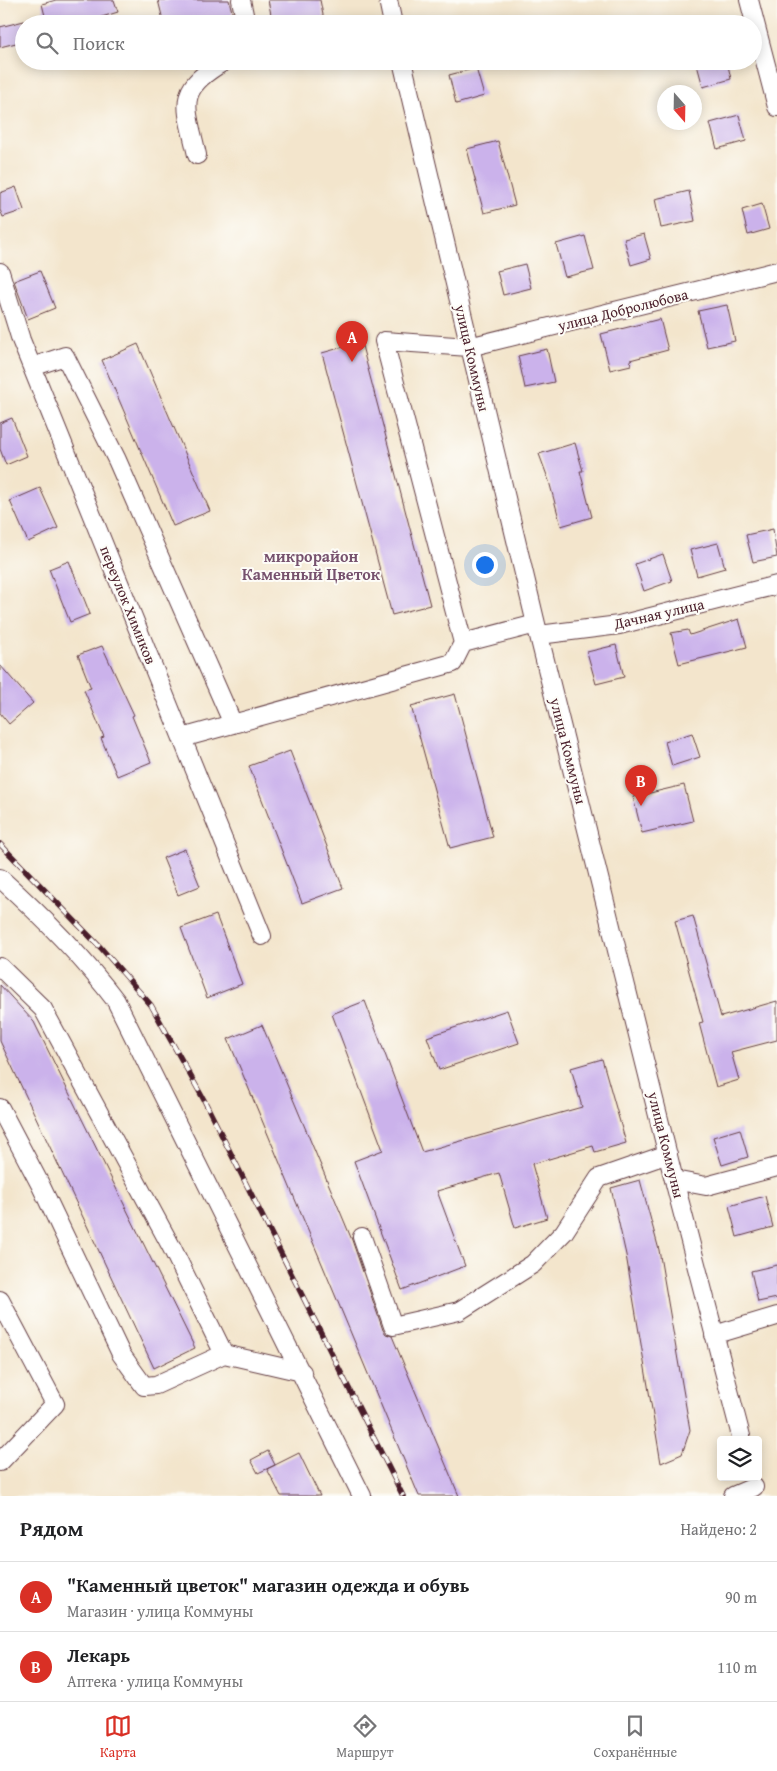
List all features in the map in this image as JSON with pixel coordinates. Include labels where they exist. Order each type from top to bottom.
[{"type":"street","points":[[241,0],[244,15]]},
{"type":"street","points":[[388,0],[392,15]]},
{"type":"street","points":[[749,0],[753,15]]},
{"type":"street","points":[[762,50],[777,107]]},
{"type":"street","points":[[198,155],[188,111],[187,95],[195,82],[212,70]]},
{"type":"street","name":"улица Коммуны","points":[[404,70],[538,630],[674,1180],[741,1436]]},
{"type":"street","name":"улица Добролюбова","points":[[463,643],[384,342],[469,347],[777,271]]},
{"type":"street","name":"переулок Химиков","points":[[0,272],[32,367],[262,936]]},
{"type":"street","points":[[32,367],[65,356],[117,460],[233,724]]},
{"type":"street","name":"Дачная улица","points":[[463,643],[538,630],[619,625],[777,586]]},
{"type":"street","points":[[182,738],[453,663],[463,643]]},
{"type":"street","points":[[0,878],[41,916],[92,970],[116,1001],[362,1496]]},
{"type":"street","points":[[0,967],[43,1009],[172,1248],[224,1354]]},
{"type":"street","points":[[0,1108],[40,1184],[121,1354],[144,1386],[156,1385],[224,1354],[302,1372]]},
{"type":"street","points":[[362,1237],[393,1326],[460,1312],[534,1264],[564,1232],[599,1178],[668,1154]]},
{"type":"street","points":[[674,1180],[706,1186],[777,1167]]},
{"type":"street","points":[[0,1300],[55,1404],[0,1462]]},
{"type":"street","points":[[714,1335],[777,1316]]},
{"type":"street","points":[[733,1496],[754,1487]]},
{"type":"building","points":[[56,0],[114,0],[118,12],[108,15],[45,15],[42,4]]},
{"type":"building","points":[[158,0],[229,0],[233,15],[162,15]]},
{"type":"building","points":[[268,0],[320,0],[323,15],[271,15]]},
{"type":"building","points":[[15,23],[15,43],[0,47],[0,27]]},
{"type":"building","points":[[477,70],[484,96],[456,104],[449,75]]},
{"type":"building","points":[[698,70],[729,70],[731,79],[703,87]]},
{"type":"building","points":[[739,115],[746,141],[717,149],[710,123]]},
{"type":"building","points":[[498,141],[515,205],[484,213],[467,149]]},
{"type":"building","points":[[16,187],[24,210],[3,217],[0,210],[0,193]]},
{"type":"building","points":[[689,191],[695,221],[661,228],[655,199]]},
{"type":"building","points":[[762,204],[769,229],[748,235],[742,210]]},
{"type":"building","points":[[644,234],[651,259],[631,265],[624,239]]},
{"type":"building","points":[[585,236],[594,270],[565,277],[556,244]]},
{"type":"building","points":[[525,264],[531,288],[503,295],[497,271]]},
{"type":"building","points":[[40,271],[55,308],[28,319],[14,281]]},
{"type":"building","points":[[727,305],[735,341],[707,347],[698,311]]},
{"type":"building","points":[[660,319],[668,350],[630,360],[631,365],[610,370],[601,334]]},
{"type":"building","points":[[361,342],[430,605],[392,615],[322,353]]},
{"type":"building","points":[[138,344],[210,511],[173,526],[102,360]]},
{"type":"building","points":[[547,349],[554,382],[525,388],[518,356]]},
{"type":"building","points":[[12,418],[27,456],[6,465],[0,449],[0,423]]},
{"type":"building","points":[[575,443],[583,471],[580,471],[592,517],[561,526],[549,481],[539,454]]},
{"type":"building","points":[[40,488],[58,528],[28,542],[10,501]]},
{"type":"building","points":[[773,529],[777,557],[753,562],[746,535]]},
{"type":"building","points":[[718,543],[725,568],[697,576],[690,550]]},
{"type":"building","points":[[663,554],[672,581],[644,591],[635,564]]},
{"type":"building","points":[[69,561],[90,614],[70,622],[49,569]]},
{"type":"building","points":[[739,619],[747,647],[679,664],[671,633],[688,630],[690,635]]},
{"type":"building","points":[[616,645],[624,677],[596,684],[587,652]]},
{"type":"building","points":[[102,646],[134,715],[132,716],[151,762],[117,776],[101,738],[104,737],[84,690],[91,688],[78,655]]},
{"type":"building","points":[[0,665],[33,703],[9,724],[0,713]]},
{"type":"building","points":[[455,694],[493,837],[450,848],[411,706]]},
{"type":"building","points":[[692,733],[700,757],[672,766],[665,742]]},
{"type":"building","points":[[290,751],[343,888],[302,903],[249,766]]},
{"type":"building","points":[[684,785],[693,821],[642,833],[633,797]]},
{"type":"building","points":[[185,849],[200,886],[178,895],[163,858]]},
{"type":"building","points":[[216,915],[242,984],[207,998],[181,928]]},
{"type":"building","points":[[693,916],[721,1017],[777,1001],[777,1040],[731,1052],[739,1080],[716,1087],[699,1023],[703,1022],[675,921]]},
{"type":"building","points":[[0,985],[34,1022],[195,1348],[154,1368],[0,1041]]},
{"type":"building","points":[[365,1001],[422,1152],[582,1107],[571,1068],[602,1059],[626,1143],[595,1152],[593,1146],[532,1164],[547,1218],[515,1228],[499,1173],[437,1191],[465,1266],[402,1290],[354,1161],[383,1150],[332,1014]]},
{"type":"building","points":[[507,1010],[519,1043],[439,1070],[427,1037]]},
{"type":"building","points":[[262,1025],[352,1240],[383,1330],[386,1334],[392,1336],[459,1496],[419,1496],[228,1039]]},
{"type":"building","points":[[740,1129],[748,1157],[722,1165],[713,1137]]},
{"type":"building","points":[[640,1180],[659,1250],[690,1430],[682,1454],[661,1463],[626,1255],[611,1188]]},
{"type":"building","points":[[765,1196],[773,1227],[737,1237],[729,1206]]},
{"type":"building","points":[[777,1265],[777,1298],[758,1302],[751,1271]]},
{"type":"building","points":[[268,1451],[275,1465],[258,1473],[251,1460]]},
{"type":"building","points":[[299,1453],[320,1496],[281,1496],[267,1469]]},
{"type":"railway","points":[[0,844],[101,948],[151,1005],[204,1100],[403,1496]]},
{"type":"place","name":"\"Каменный цветок\" магазин одежда и обувь","points":[[352,362]]},
{"type":"place","name":"Лекарь","points":[[641,806]]},
{"type":"district","name":"микрорайон Каменный Цветок","points":[[311,565]]}]
